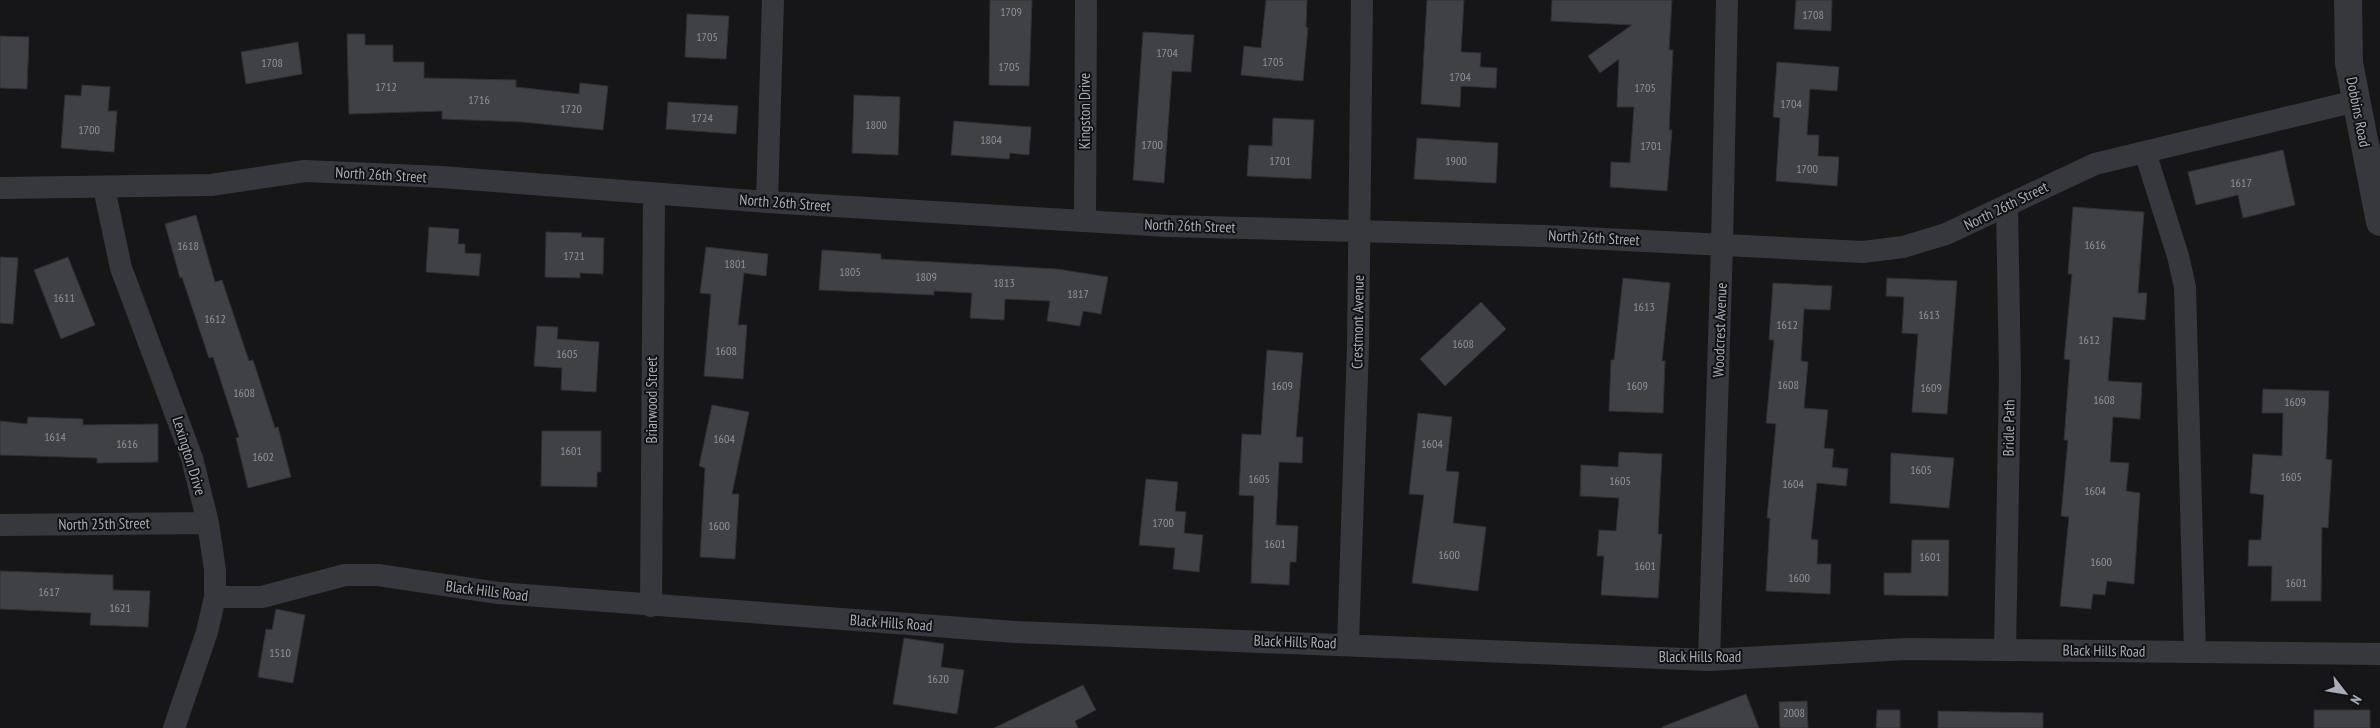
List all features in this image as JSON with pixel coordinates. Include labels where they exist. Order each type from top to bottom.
[{"type":"street","points":[[767,202],[773,0]]},
{"type":"street","name":"Kingston Drive","points":[[1085,221],[1086,0]]},
{"type":"street","name":"Crestmont Avenue","points":[[1348,644],[1358,346],[1362,0]]},
{"type":"street","name":"Woodcrest Avenue","points":[[1709,660],[1722,244],[1726,0]]},
{"type":"street","name":"Dobbins Road","points":[[2348,0],[2349,63],[2380,222]]},
{"type":"street","name":"North 26th Street","points":[[0,188],[211,185],[305,171],[441,177],[767,202],[1168,226],[1545,236],[1863,252],[1903,247],[1946,234],[2095,164],[2356,101]]},
{"type":"street","points":[[2145,152],[2178,256],[2185,287],[2195,652]]},
{"type":"street","name":"Lexington Drive","points":[[104,188],[121,268],[192,458],[208,523],[215,570],[215,597],[208,632],[174,728]]},
{"type":"street","name":"Briarwood Street","points":[[650,606],[654,194]]},
{"type":"street","name":"Bridle Path","points":[[2005,650],[2010,376],[2007,206]]},
{"type":"street","name":"North 25th Street","points":[[0,525],[208,523]]},
{"type":"street","name":"Black Hills Road","points":[[215,597],[262,597],[345,575],[362,575],[498,593],[650,606],[1015,632],[1709,660],[1906,649],[2380,654]]},
{"type":"building","points":[[990,0],[1032,0],[1029,86],[989,85]]},
{"type":"building","points":[[1266,0],[1307,0],[1306,27],[1308,28],[1303,81],[1241,75],[1244,46],[1261,48]]},
{"type":"building","points":[[1427,0],[1464,0],[1461,52],[1481,53],[1480,67],[1497,68],[1496,88],[1461,86],[1460,107],[1421,104]]},
{"type":"building","points":[[1552,0],[1672,0],[1669,50],[1673,50],[1669,130],[1672,130],[1667,191],[1610,187],[1611,162],[1630,163],[1634,107],[1617,107],[1619,59],[1600,73],[1588,56],[1632,25],[1551,21]]},
{"type":"building","points":[[1796,0],[1832,0],[1831,31],[1794,29]]},
{"type":"building","points":[[687,14],[729,16],[726,59],[685,57]]},
{"type":"building","points":[[1143,32],[1194,35],[1191,72],[1172,71],[1164,183],[1133,180]]},
{"type":"building","points":[[347,34],[365,34],[365,45],[393,45],[393,62],[424,62],[424,78],[516,80],[516,87],[579,94],[580,83],[608,86],[603,130],[522,122],[442,119],[442,111],[349,114]]},
{"type":"building","points":[[0,36],[29,37],[27,89],[0,88]]},
{"type":"building","points":[[298,42],[302,74],[246,84],[241,52]]},
{"type":"building","points":[[1777,62],[1839,67],[1837,91],[1810,89],[1807,135],[1819,135],[1818,156],[1839,157],[1837,186],[1776,181],[1780,118],[1773,117]]},
{"type":"building","points":[[82,85],[110,87],[108,111],[117,111],[114,152],[61,148],[65,95],[81,96]]},
{"type":"building","points":[[854,95],[900,97],[898,155],[852,153]]},
{"type":"building","points":[[668,102],[738,106],[736,134],[666,129]]},
{"type":"building","points":[[1273,118],[1314,120],[1311,179],[1247,176],[1249,145],[1272,146]]},
{"type":"building","points":[[954,121],[1031,127],[1029,155],[1010,153],[1009,159],[951,155]]},
{"type":"building","points":[[1417,138],[1498,143],[1496,183],[1414,179]]},
{"type":"building","points":[[2283,150],[2295,205],[2243,218],[2238,195],[2196,205],[2188,172]]},
{"type":"building","points":[[2073,207],[2144,212],[2138,293],[2147,293],[2145,320],[2113,317],[2108,381],[2142,383],[2140,419],[2113,417],[2110,462],[2129,463],[2126,491],[2140,493],[2134,584],[2107,581],[2105,595],[2093,594],[2091,609],[2060,606],[2069,517],[2061,516],[2068,440],[2064,440],[2070,360],[2064,359],[2072,274],[2068,274]]},
{"type":"building","points":[[196,215],[215,282],[222,280],[249,361],[253,360],[275,428],[278,427],[291,477],[248,488],[236,438],[239,437],[213,357],[209,358],[182,277],[180,278],[165,224]]},
{"type":"building","points":[[429,227],[459,229],[458,244],[465,244],[465,253],[481,254],[479,276],[426,272]]},
{"type":"building","points":[[546,232],[582,233],[581,237],[604,238],[603,274],[580,273],[580,278],[545,277]]},
{"type":"building","points":[[706,247],[768,254],[766,276],[744,273],[738,325],[747,325],[743,379],[704,376],[711,294],[700,293]]},
{"type":"building","points":[[822,250],[881,254],[881,259],[1057,269],[1108,277],[1101,314],[1083,311],[1080,326],[1047,321],[1050,301],[1005,299],[1004,320],[970,318],[972,293],[934,291],[934,295],[819,290]]},
{"type":"building","points":[[0,257],[18,258],[13,324],[0,323]]},
{"type":"building","points":[[68,257],[95,325],[61,339],[34,270]]},
{"type":"building","points":[[1623,278],[1670,283],[1662,361],[1665,361],[1663,413],[1609,411],[1611,360],[1614,360]]},
{"type":"building","points":[[1887,278],[1957,281],[1947,414],[1912,412],[1918,334],[1902,333],[1904,297],[1886,296]]},
{"type":"building","points":[[1773,283],[1832,286],[1830,310],[1804,309],[1801,361],[1808,362],[1804,408],[1828,410],[1824,448],[1834,449],[1832,467],[1848,469],[1846,486],[1817,483],[1811,539],[1818,540],[1817,564],[1831,564],[1830,594],[1766,591],[1770,518],[1767,518],[1776,424],[1766,423],[1774,340],[1769,340]]},
{"type":"building","points":[[1481,302],[1506,329],[1445,386],[1420,359]]},
{"type":"building","points":[[537,326],[558,327],[557,339],[599,342],[596,392],[561,390],[562,368],[534,366]]},
{"type":"building","points":[[1267,350],[1303,353],[1296,437],[1303,437],[1302,463],[1279,462],[1276,525],[1298,526],[1296,562],[1290,562],[1289,585],[1251,583],[1254,496],[1239,495],[1242,434],[1261,435]]},
{"type":"building","points":[[2263,389],[2329,391],[2326,459],[2332,460],[2328,528],[2322,527],[2321,601],[2271,601],[2272,566],[2248,566],[2249,540],[2261,540],[2264,495],[2250,493],[2253,454],[2282,456],[2283,413],[2262,413]]},
{"type":"building","points":[[712,405],[749,412],[732,494],[739,494],[735,559],[700,557],[705,468],[699,466]]},
{"type":"building","points":[[1418,413],[1452,417],[1446,471],[1459,472],[1453,523],[1486,527],[1478,591],[1412,583],[1424,495],[1409,494]]},
{"type":"building","points":[[28,417],[83,419],[83,425],[158,424],[158,462],[97,463],[97,458],[0,455],[0,421],[27,424]]},
{"type":"building","points":[[542,431],[601,431],[601,472],[597,472],[597,487],[541,486]]},
{"type":"building","points":[[1619,452],[1662,454],[1658,534],[1662,534],[1658,598],[1601,595],[1604,556],[1597,556],[1599,530],[1616,531],[1619,498],[1580,496],[1581,465],[1618,467]]},
{"type":"building","points":[[1891,453],[1954,458],[1949,508],[1890,503]]},
{"type":"building","points":[[1146,479],[1178,482],[1175,511],[1186,512],[1184,533],[1203,535],[1199,572],[1173,569],[1175,548],[1139,545]]},
{"type":"building","points":[[1912,540],[1949,540],[1948,596],[1884,595],[1884,573],[1911,573]]},
{"type":"building","points":[[0,571],[113,575],[113,590],[150,591],[148,627],[90,625],[91,613],[0,609]]},
{"type":"building","points":[[276,609],[305,615],[293,683],[258,677],[266,629],[272,630]]},
{"type":"building","points":[[904,638],[944,644],[941,667],[964,670],[957,714],[893,704]]},
{"type":"building","points":[[1083,685],[1096,710],[1075,721],[1078,728],[994,728]]},
{"type":"building","points":[[1746,694],[1759,728],[1662,728],[1662,727]]},
{"type":"building","points":[[1807,701],[1808,728],[1780,728],[1779,702]]},
{"type":"building","points":[[1877,710],[1900,710],[1900,728],[1876,728]]},
{"type":"building","points":[[2314,710],[2370,710],[2370,728],[2314,728]]},
{"type":"building","points":[[1938,711],[2043,713],[2043,728],[1938,728]]}]
